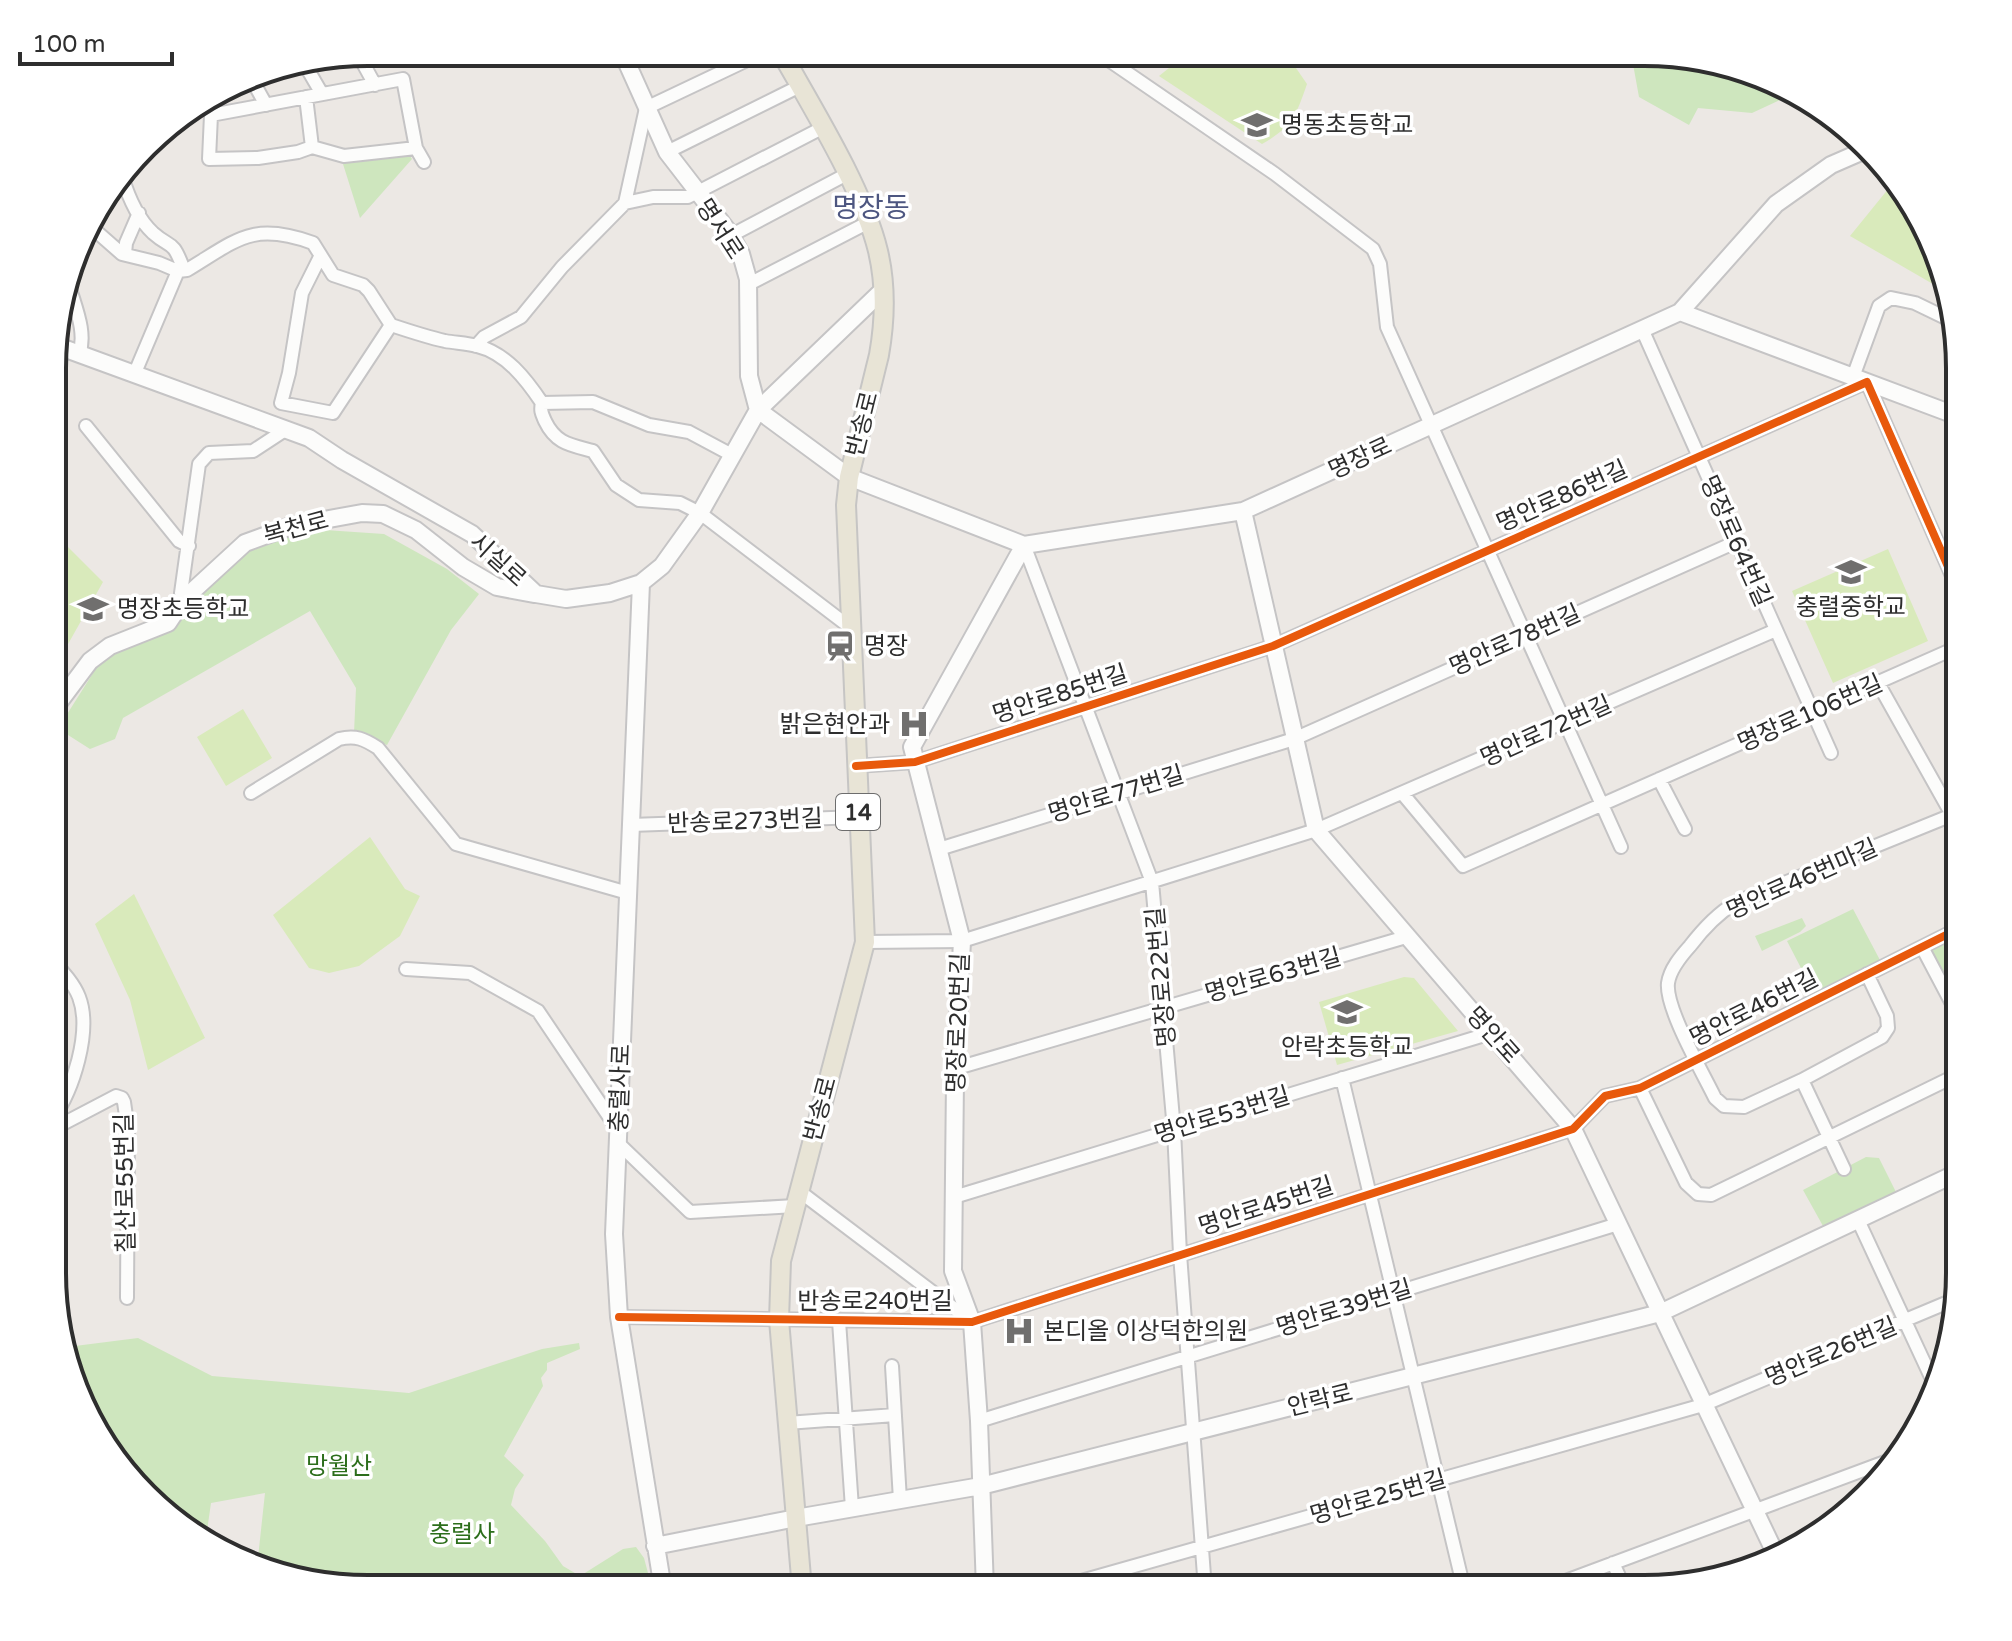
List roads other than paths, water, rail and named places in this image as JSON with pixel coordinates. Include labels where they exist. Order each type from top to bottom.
[{"type":"main road","name":"명서로","points":[[628,66],[667,152],[741,254],[749,284],[749,376],[758,410]]},
{"type":"main road","name":"반송로","points":[[789,66],[869,222],[884,289],[881,345],[849,477],[846,505],[865,942],[781,1261],[779,1320],[801,1575]]},
{"type":"main road","points":[[1857,153],[1831,165],[1776,204],[1680,312],[1946,412]]},
{"type":"main road","name":"시실로","points":[[67,350],[309,438],[472,534],[536,594],[566,599],[610,593],[641,583],[662,566],[700,513],[758,410],[884,289]]},
{"type":"main road","name":"명장로","points":[[1024,545],[1243,511],[1680,312]]},
{"type":"main road","points":[[758,410],[849,477],[1024,545]]},
{"type":"main road","name":"명안로","points":[[1243,511],[1316,830],[1573,1129],[1772,1547]]},
{"type":"main road","name":"복천로","points":[[66,693],[90,661],[110,646],[168,623],[187,597],[245,543],[291,526],[362,513],[383,514],[400,520],[463,567],[497,587],[536,594]]},
{"type":"main road","name":"명장로20번길","points":[[984,1575],[972,1322],[953,1271],[962,941],[912,747],[1024,545]]},
{"type":"main road","name":"충렬사로","points":[[641,583],[614,1234],[619,1317],[660,1575]]},
{"type":"main road","name":"안락로","points":[[655,1546],[981,1486],[1660,1313],[1946,1178]]},
{"type":"street","points":[[365,66],[375,85]]},
{"type":"street","points":[[476,346],[484,337],[521,317],[562,267],[625,203],[646,108],[735,66]]},
{"type":"street","points":[[1117,66],[1275,174],[1373,249],[1380,264],[1387,327],[1621,847]]},
{"type":"street","points":[[309,72],[322,94]]},
{"type":"street","points":[[211,110],[266,105],[403,79],[416,148],[424,162]]},
{"type":"street","points":[[667,152],[800,86]]},
{"type":"street","points":[[256,87],[266,105]]},
{"type":"street","points":[[306,97],[312,147]]},
{"type":"street","points":[[208,112],[209,159],[258,158],[312,147],[344,156],[416,148]]},
{"type":"street","points":[[625,203],[653,197],[679,199],[698,193],[822,128]]},
{"type":"street","points":[[730,236],[847,174]]},
{"type":"street","points":[[126,187],[153,232],[175,247],[182,265],[134,375]]},
{"type":"street","points":[[125,254],[126,243],[139,213]]},
{"type":"street","points":[[749,284],[869,222]]},
{"type":"street","points":[[98,232],[125,254],[178,271],[187,270],[234,239],[276,233],[313,243],[333,275],[363,285],[376,299],[391,325],[445,341],[476,346],[498,355],[518,370],[542,403]]},
{"type":"street","points":[[320,257],[302,293],[281,403],[333,413],[391,325]]},
{"type":"street","points":[[1941,316],[1915,303],[1891,298],[1879,306],[1860,380],[1946,564]]},
{"type":"street","points":[[74,302],[82,333],[79,355]]},
{"type":"street","name":"명장로64번길","points":[[1642,329],[1831,753]]},
{"type":"street","name":"명안로86번길","points":[[1273,646],[1699,458],[1860,380]]},
{"type":"street","points":[[542,403],[593,402],[649,425],[689,432],[732,455]]},
{"type":"street","points":[[542,403],[540,410],[551,434],[570,445],[593,451],[616,485],[639,500],[680,503],[700,513],[851,628]]},
{"type":"street","points":[[86,426],[179,541],[189,546]]},
{"type":"street","points":[[187,597],[181,593],[189,546],[194,482],[199,464],[209,453],[253,451],[285,430]]},
{"type":"street","name":"명안로78번길","points":[[1294,739],[1736,542]]},
{"type":"street","name":"명장로22번길","points":[[1024,545],[1152,882],[1174,1130],[1204,1575]]},
{"type":"street","name":"명안로72번길","points":[[865,942],[962,941],[1316,830],[1776,630]]},
{"type":"street","name":"명안로85번길","points":[[856,766],[915,762],[1273,646]]},
{"type":"street","name":"명장로106번길","points":[[1402,793],[1463,866],[1946,652]]},
{"type":"street","points":[[1878,683],[1946,804]]},
{"type":"street","points":[[251,793],[339,739],[350,736],[363,738],[378,748],[456,844],[628,893]]},
{"type":"street","name":"명안로77번길","points":[[939,849],[1294,739]]},
{"type":"street","points":[[1659,779],[1685,829]]},
{"type":"street","name":"반송로273번길","points":[[631,825],[859,817]]},
{"type":"street","name":"명안로46번마길","points":[[1697,1059],[1669,1001],[1668,982],[1676,963],[1713,920],[1735,903],[1946,817]]},
{"type":"street","name":"명안로46번길","points":[[1573,1129],[1605,1096],[1640,1088],[1946,935]]},
{"type":"street","name":"명안로63번길","points":[[957,1068],[1406,937]]},
{"type":"street","points":[[1922,947],[1946,992]]},
{"type":"street","points":[[406,969],[470,973],[538,1011],[618,1137],[690,1212],[797,1199],[972,1322]]},
{"type":"street","points":[[1697,1059],[1715,1098],[1732,1108],[1744,1107],[1802,1080],[1875,1042],[1888,1028],[1887,1016],[1867,974]]},
{"type":"street","points":[[66,978],[76,991],[84,1017],[80,1057],[66,1093]]},
{"type":"street","name":"명안로53번길","points":[[954,1197],[1491,1033]]},
{"type":"street","points":[[1342,1078],[1461,1575]]},
{"type":"street","points":[[1802,1080],[1844,1169]]},
{"type":"street","points":[[1640,1088],[1686,1183],[1698,1194],[1718,1193],[1946,1080]]},
{"type":"street","name":"칠산로55번길","points":[[66,1122],[116,1096],[124,1102],[128,1130],[127,1298]]},
{"type":"street","name":"명안로45번길","points":[[972,1322],[1573,1129]]},
{"type":"street","points":[[1858,1220],[1929,1373]]},
{"type":"street","name":"명안로39번길","points":[[979,1421],[1618,1224]]},
{"type":"street","name":"명안로26번길","points":[[1703,1405],[1944,1304]]},
{"type":"street","name":"반송로240번길","points":[[619,1317],[972,1322]]},
{"type":"street","points":[[839,1321],[852,1508]]},
{"type":"street","points":[[892,1366],[900,1500]]},
{"type":"street","name":"명안로25번길","points":[[1102,1575],[1703,1405]]},
{"type":"street","points":[[787,1423],[895,1415]]},
{"type":"street","points":[[1582,1575],[1877,1465]]},
{"type":"street","points":[[1613,1563],[1619,1575]]},
{"type":"street","points":[[1592,1575],[1595,1570]]},
{"type":"place","name":"명동초등학교","points":[[1257,125]]},
{"type":"place","name":"충렬중학교","points":[[1851,572]]},
{"type":"place","name":"명장초등학교","points":[[93,609]]},
{"type":"place","name":"명장","points":[[840,646]]},
{"type":"place","name":"밝은현안과","points":[[914,724]]},
{"type":"place","name":"안락초등학교","points":[[1347,1012]]},
{"type":"place","name":"본디올 이상덕한의원","points":[[1019,1331]]},
{"type":"district","name":"명장동","points":[[871,207]]},
{"type":"park label","name":"망월산","points":[[339,1466]]},
{"type":"park label","name":"충렬사","points":[[462,1534]]}]
